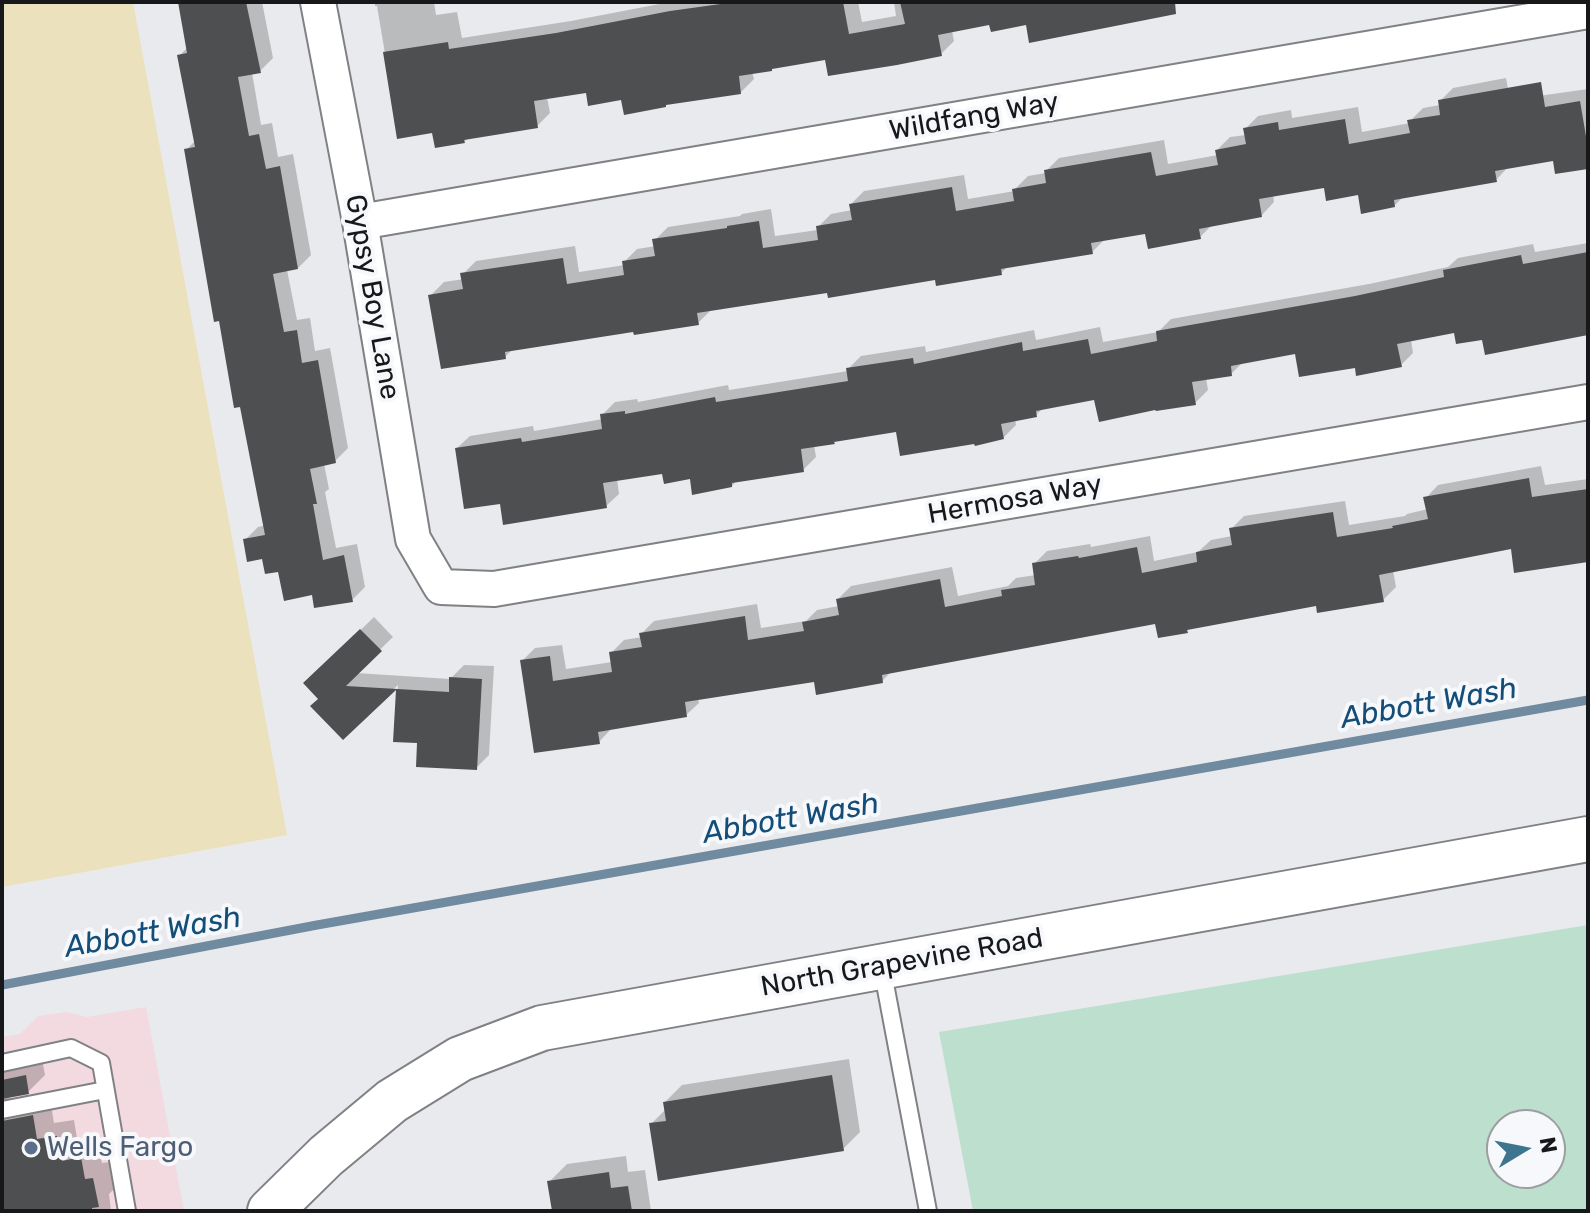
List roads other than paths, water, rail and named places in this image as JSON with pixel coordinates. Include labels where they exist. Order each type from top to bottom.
[{"type":"main road","name":"North Grapevine Road","points":[[270,1211],[326,1156],[392,1101],[460,1059],[542,1028],[1588,839]]},
{"type":"street","name":"Gypsy Boy Lane","points":[[318,2],[360,222],[413,539],[441,587]]},
{"type":"street","name":"Wildfang Way","points":[[360,222],[1588,11]]},
{"type":"street","name":"Hermosa Way","points":[[441,587],[494,589],[1588,402]]},
{"type":"lane","points":[[882,966],[928,1211]]},
{"type":"lane","points":[[2,1063],[71,1048],[101,1063],[127,1211]]},
{"type":"lane","points":[[2,1110],[105,1090]]},
{"type":"waterway","name":"Abbott Wash","points":[[2,985],[317,925],[1588,700]]},
{"type":"place","name":"Wells Fargo","points":[[31,1148]]}]
